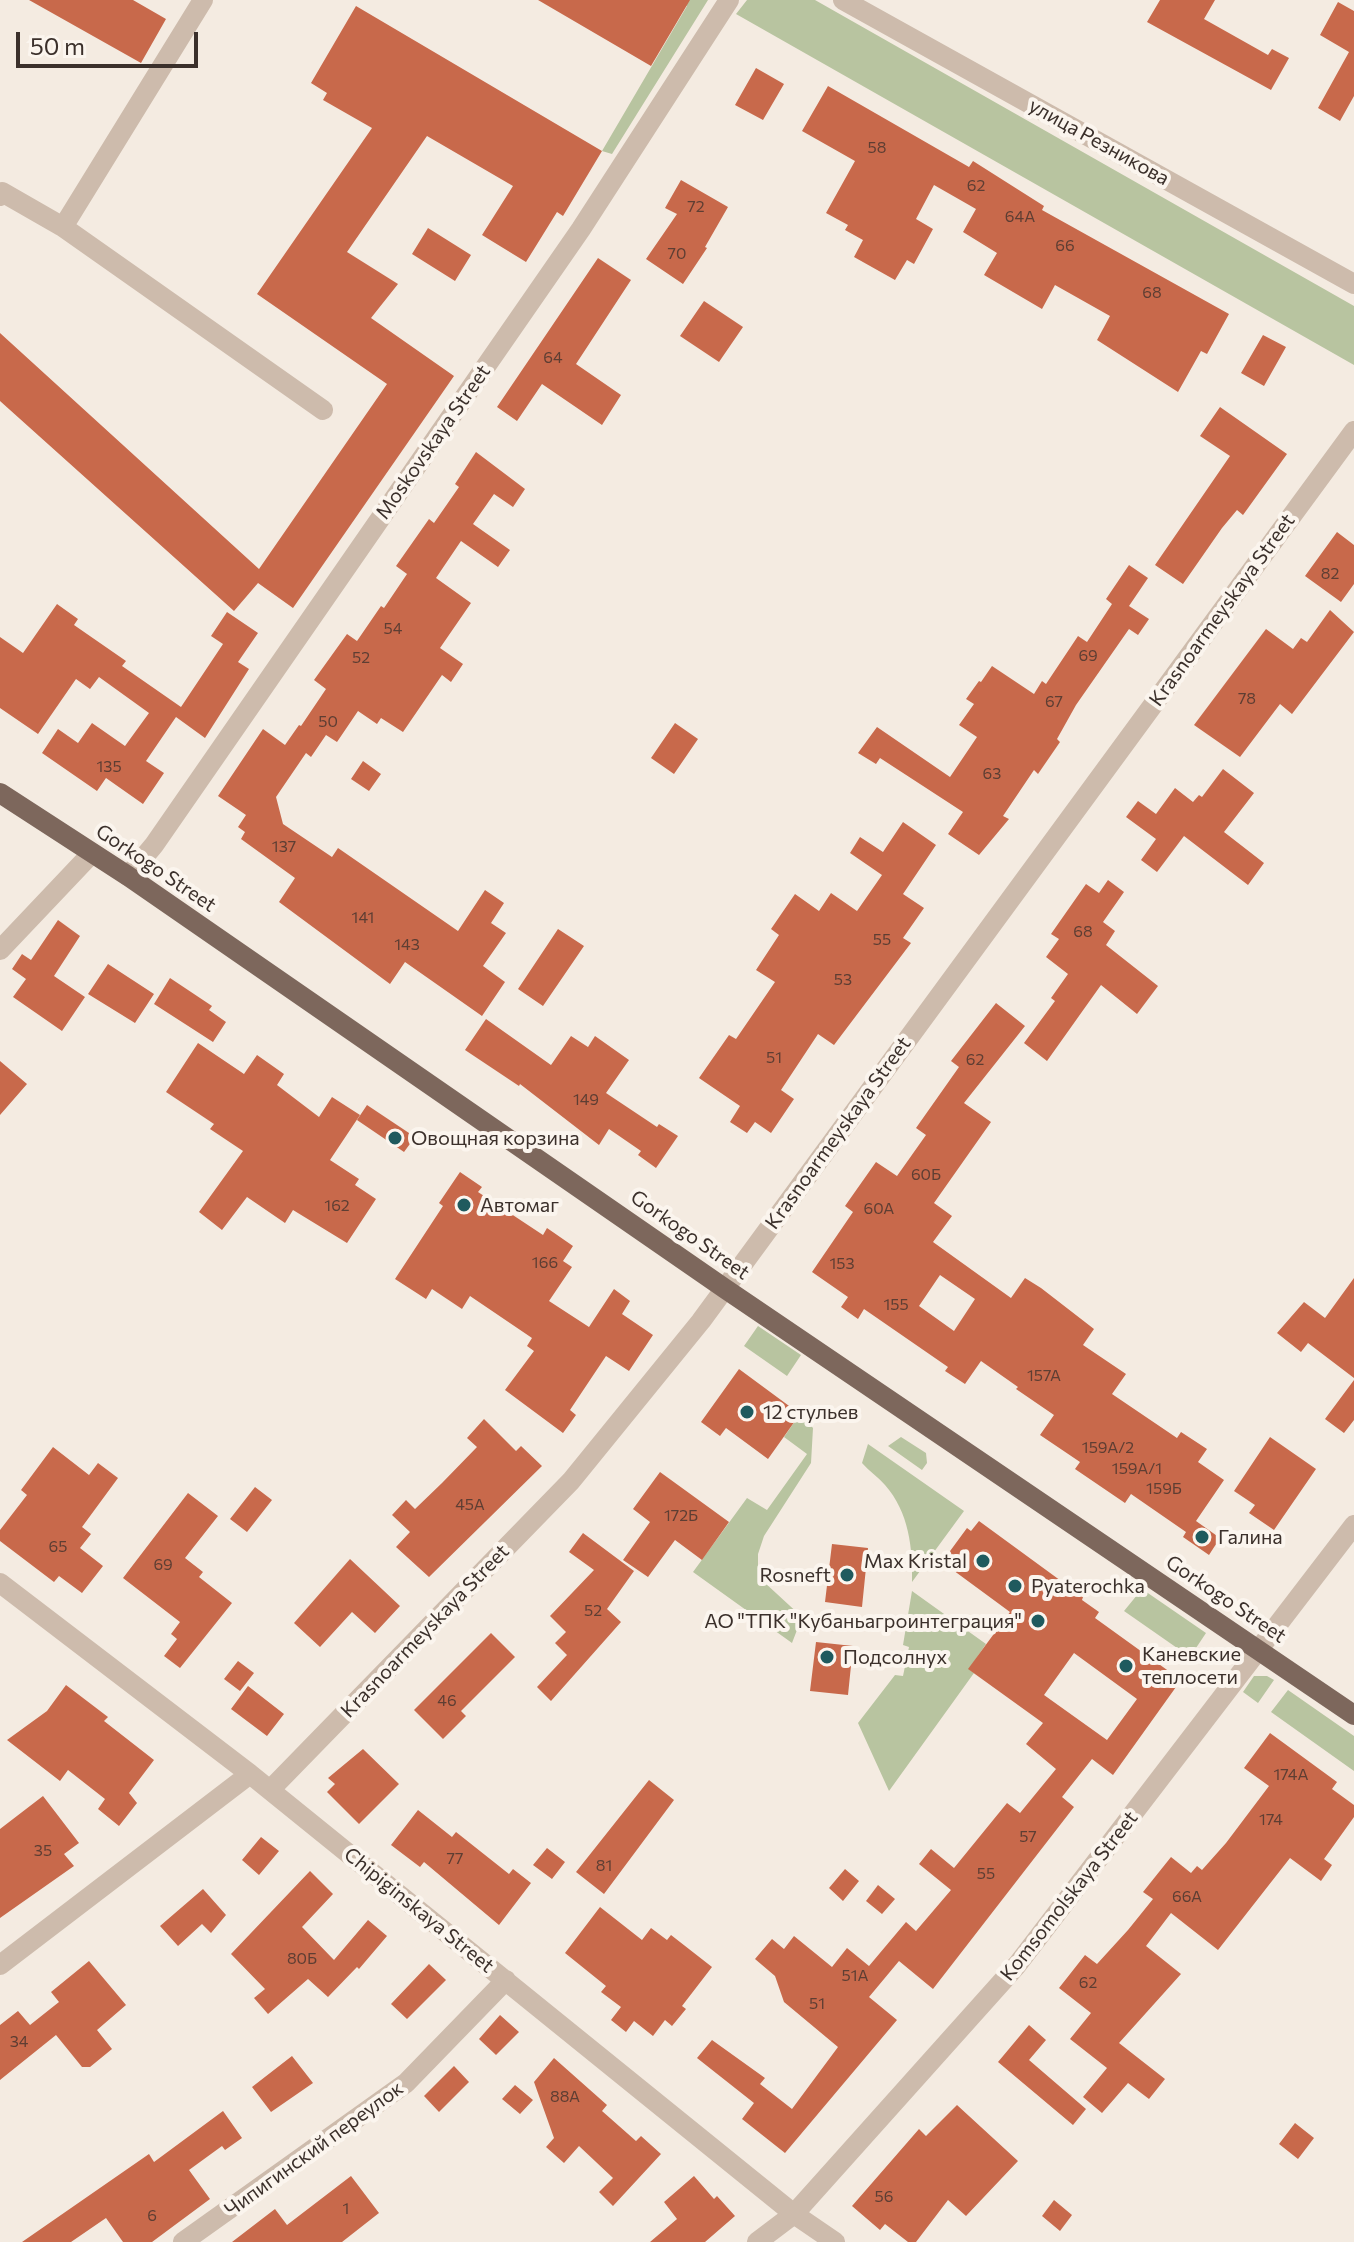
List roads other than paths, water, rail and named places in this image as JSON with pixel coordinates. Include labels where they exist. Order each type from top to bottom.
[{"type":"main road","name":"Gorkogo Street","points":[[0,793],[128,876],[724,1288],[1354,1715]]},
{"type":"street","points":[[63,227],[203,0]]},
{"type":"street","name":"Moskovskaya Street","points":[[128,876],[154,845],[581,229],[729,0]]},
{"type":"street","name":"улица Резникова","points":[[843,0],[1354,284]]},
{"type":"street","points":[[0,196],[2,192],[63,227],[323,410]]},
{"type":"street","name":"Krasnoarmeyskaya Street","points":[[270,1790],[571,1481],[724,1288],[1354,431]]},
{"type":"street","points":[[0,950],[92,853]]},
{"type":"street","name":"Komsomolskaya Street","points":[[757,2242],[794,2214],[1017,1965],[1354,1525]]},
{"type":"street","name":"Chipiginskaya Street","points":[[0,1583],[250,1774],[794,2214],[835,2242]]},
{"type":"street","points":[[0,1965],[250,1774]]},
{"type":"street","name":"Чипигинский переулок","points":[[183,2242],[406,2083],[506,1980]]},
{"type":"place","name":"Овощная корзина","points":[[395,1138]]},
{"type":"place","name":"Автомаг","points":[[464,1205]]},
{"type":"place","name":"12 стульев","points":[[747,1412]]},
{"type":"place","name":"Галина","points":[[1202,1537]]},
{"type":"place","name":"Max Kristal","points":[[983,1561]]},
{"type":"place","name":"Rosneft","points":[[847,1575]]},
{"type":"place","name":"Pyaterochka","points":[[1015,1586]]},
{"type":"place","name":"АО \"ТПК \"Кубаньагроинтеграция\"","points":[[1038,1621]]},
{"type":"place","name":"Подсолнух","points":[[827,1657]]},
{"type":"place","name":"Каневские теплосети","points":[[1126,1666]]}]
